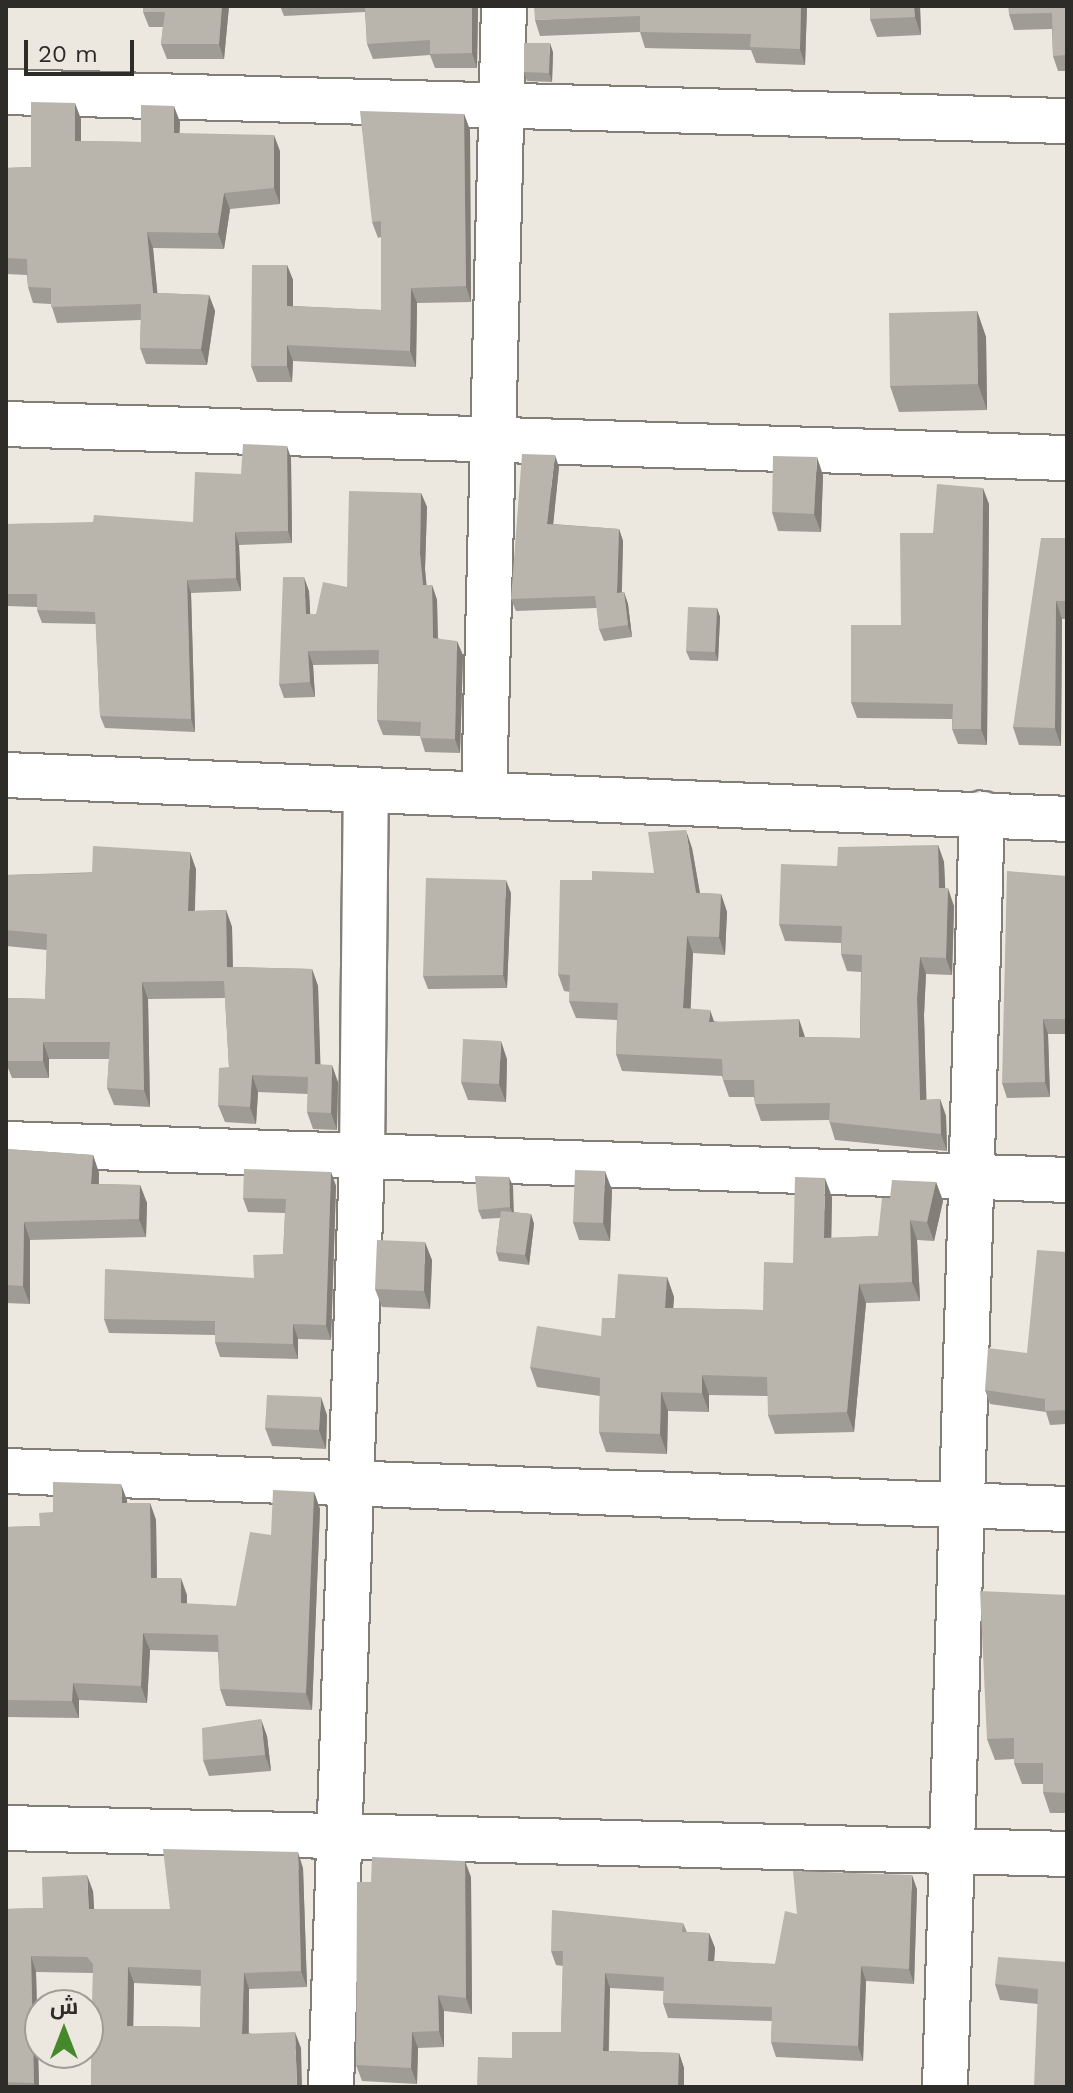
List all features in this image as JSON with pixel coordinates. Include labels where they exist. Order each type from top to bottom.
[{"type":"street","points":[[484,795],[504,6]]},
{"type":"street","points":[[6,92],[503,109],[1067,121]]},
{"type":"street","points":[[6,424],[1067,458]]},
{"type":"street","points":[[6,775],[1067,819]]},
{"type":"street","points":[[331,2087],[343,1838],[349,1486],[362,1157],[366,790]]},
{"type":"street","points":[[945,2087],[982,814]]},
{"type":"street","points":[[6,1144],[1067,1180]]},
{"type":"street","points":[[6,1471],[349,1486],[1067,1509]]},
{"type":"street","points":[[6,1828],[1067,1854]]},
{"type":"building","points":[[143,6],[222,6],[219,44],[161,44],[165,12],[143,12]]},
{"type":"building","points":[[365,6],[472,6],[472,53],[430,54],[430,40],[367,44]]},
{"type":"building","points":[[534,6],[801,6],[800,49],[750,47],[751,34],[640,32],[640,16],[535,20]]},
{"type":"building","points":[[870,6],[914,6],[915,17],[870,19]]},
{"type":"building","points":[[1008,6],[1067,6],[1067,55],[1053,56],[1052,13],[1009,14]]},
{"type":"building","points":[[524,43],[550,43],[549,73],[524,72]]},
{"type":"building","points":[[31,102],[75,103],[75,141],[141,142],[141,105],[174,106],[174,133],[274,135],[274,188],[224,193],[218,233],[147,232],[153,293],[209,295],[201,349],[140,348],[141,304],[51,307],[51,288],[28,287],[27,259],[6,258],[6,168],[31,167]]},
{"type":"building","points":[[360,111],[464,114],[466,286],[411,288],[410,351],[287,345],[287,366],[251,366],[252,265],[287,265],[287,306],[381,310],[381,221],[372,222]]},
{"type":"building","points":[[977,311],[978,384],[890,386],[889,313]]},
{"type":"building","points":[[243,444],[287,446],[288,531],[235,532],[236,578],[187,580],[191,719],[100,716],[95,612],[37,610],[37,594],[6,594],[6,524],[93,522],[94,515],[193,522],[195,472],[241,474]]},
{"type":"building","points":[[522,454],[555,455],[547,524],[619,529],[617,593],[624,592],[628,625],[599,629],[595,596],[511,599]]},
{"type":"building","points":[[773,456],[817,457],[814,514],[772,512]]},
{"type":"building","points":[[937,484],[983,488],[981,729],[952,729],[953,704],[851,702],[851,625],[901,625],[900,533],[933,533]]},
{"type":"building","points":[[349,491],[421,493],[420,554],[423,585],[432,585],[433,638],[457,641],[455,739],[420,738],[421,722],[377,720],[379,650],[308,651],[310,682],[279,684],[283,577],[304,577],[306,614],[316,614],[323,582],[347,587]]},
{"type":"building","points":[[1041,538],[1067,538],[1067,601],[1056,601],[1055,728],[1013,727]]},
{"type":"building","points":[[688,607],[717,608],[715,652],[686,651]]},
{"type":"building","points":[[686,830],[696,893],[721,894],[719,937],[687,936],[683,1008],[710,1010],[709,1022],[799,1019],[799,1037],[860,1038],[862,955],[841,954],[842,926],[779,924],[781,864],[837,866],[838,847],[938,845],[939,888],[948,888],[946,958],[920,957],[917,998],[920,1100],[940,1099],[941,1134],[829,1122],[830,1103],[755,1104],[754,1080],[723,1080],[722,1059],[616,1054],[618,1003],[569,1001],[570,975],[558,974],[560,880],[592,880],[592,871],[654,873],[648,832]]},
{"type":"building","points":[[93,846],[190,852],[188,911],[226,910],[227,967],[312,969],[315,1064],[332,1065],[331,1113],[307,1112],[308,1077],[252,1075],[250,1107],[218,1105],[219,1068],[229,1067],[224,981],[142,982],[144,1090],[107,1088],[110,1042],[43,1042],[43,1061],[6,1061],[6,998],[45,999],[47,934],[6,930],[6,875],[92,873]]},
{"type":"building","points":[[1007,871],[1067,876],[1067,1019],[1043,1019],[1045,1082],[1002,1083]]},
{"type":"building","points":[[426,878],[506,880],[503,975],[423,976]]},
{"type":"building","points":[[463,1039],[501,1041],[499,1084],[461,1082]]},
{"type":"building","points":[[6,1149],[93,1155],[91,1184],[140,1185],[139,1219],[24,1222],[23,1286],[6,1285]]},
{"type":"building","points":[[244,1169],[331,1172],[326,1325],[293,1324],[293,1344],[215,1342],[215,1321],[104,1319],[105,1269],[254,1278],[253,1255],[283,1254],[286,1199],[243,1198]]},
{"type":"building","points":[[575,1170],[605,1171],[603,1223],[573,1222]]},
{"type":"building","points":[[475,1176],[509,1177],[510,1207],[478,1210]]},
{"type":"building","points":[[795,1177],[825,1178],[824,1238],[878,1236],[882,1198],[890,1198],[892,1180],[936,1182],[927,1222],[910,1220],[912,1282],[859,1284],[847,1412],[768,1415],[767,1377],[702,1375],[702,1393],[661,1392],[660,1434],[599,1432],[600,1378],[530,1367],[537,1326],[601,1336],[602,1318],[615,1318],[618,1274],[667,1277],[665,1308],[763,1310],[764,1262],[793,1263]]},
{"type":"building","points":[[501,1211],[531,1214],[525,1255],[496,1252]]},
{"type":"building","points":[[377,1240],[425,1242],[424,1291],[375,1289]]},
{"type":"building","points":[[1037,1250],[1067,1252],[1067,1410],[1045,1411],[1045,1399],[985,1390],[988,1348],[1027,1353]]},
{"type":"building","points":[[267,1395],[321,1397],[319,1430],[265,1428]]},
{"type":"building","points":[[53,1482],[121,1484],[122,1503],[150,1503],[151,1578],[181,1578],[181,1603],[236,1606],[250,1532],[271,1535],[273,1490],[314,1492],[306,1693],[220,1689],[218,1635],[143,1633],[141,1686],[73,1683],[72,1701],[6,1700],[6,1527],[40,1526],[39,1513],[53,1512]]},
{"type":"building","points":[[980,1591],[1067,1595],[1067,1793],[1043,1792],[1043,1763],[1014,1763],[1014,1738],[987,1739]]},
{"type":"building","points":[[261,1719],[265,1755],[203,1760],[202,1728]]},
{"type":"building","points":[[163,1849],[298,1852],[301,1971],[244,1973],[242,2034],[295,2032],[297,2087],[91,2087],[91,2069],[104,2069],[104,1989],[93,1989],[93,1964],[87,1957],[31,1956],[32,1989],[24,1989],[24,2069],[34,2069],[34,2083],[6,2082],[6,1909],[43,1908],[42,1877],[87,1875],[89,1909],[170,1909]],"holes":[[[128,1967],[201,1970],[200,2027],[127,2026]]]},
{"type":"building","points":[[372,1857],[465,1861],[466,1998],[438,1995],[439,2031],[412,2032],[411,2068],[356,2065],[357,1882],[371,1882]]},
{"type":"building","points":[[793,1871],[912,1875],[909,1969],[861,1966],[858,2046],[771,2042],[772,2007],[663,2003],[664,1977],[605,1973],[603,2051],[679,2053],[678,2087],[477,2087],[478,2057],[512,2058],[512,2032],[561,2032],[563,1951],[551,1951],[552,1910],[683,1923],[682,1932],[709,1933],[708,1961],[775,1964],[785,1911],[797,1914]]},
{"type":"building","points":[[998,1957],[1067,1962],[1067,2087],[1034,2087],[1038,1989],[995,1984]]}]
